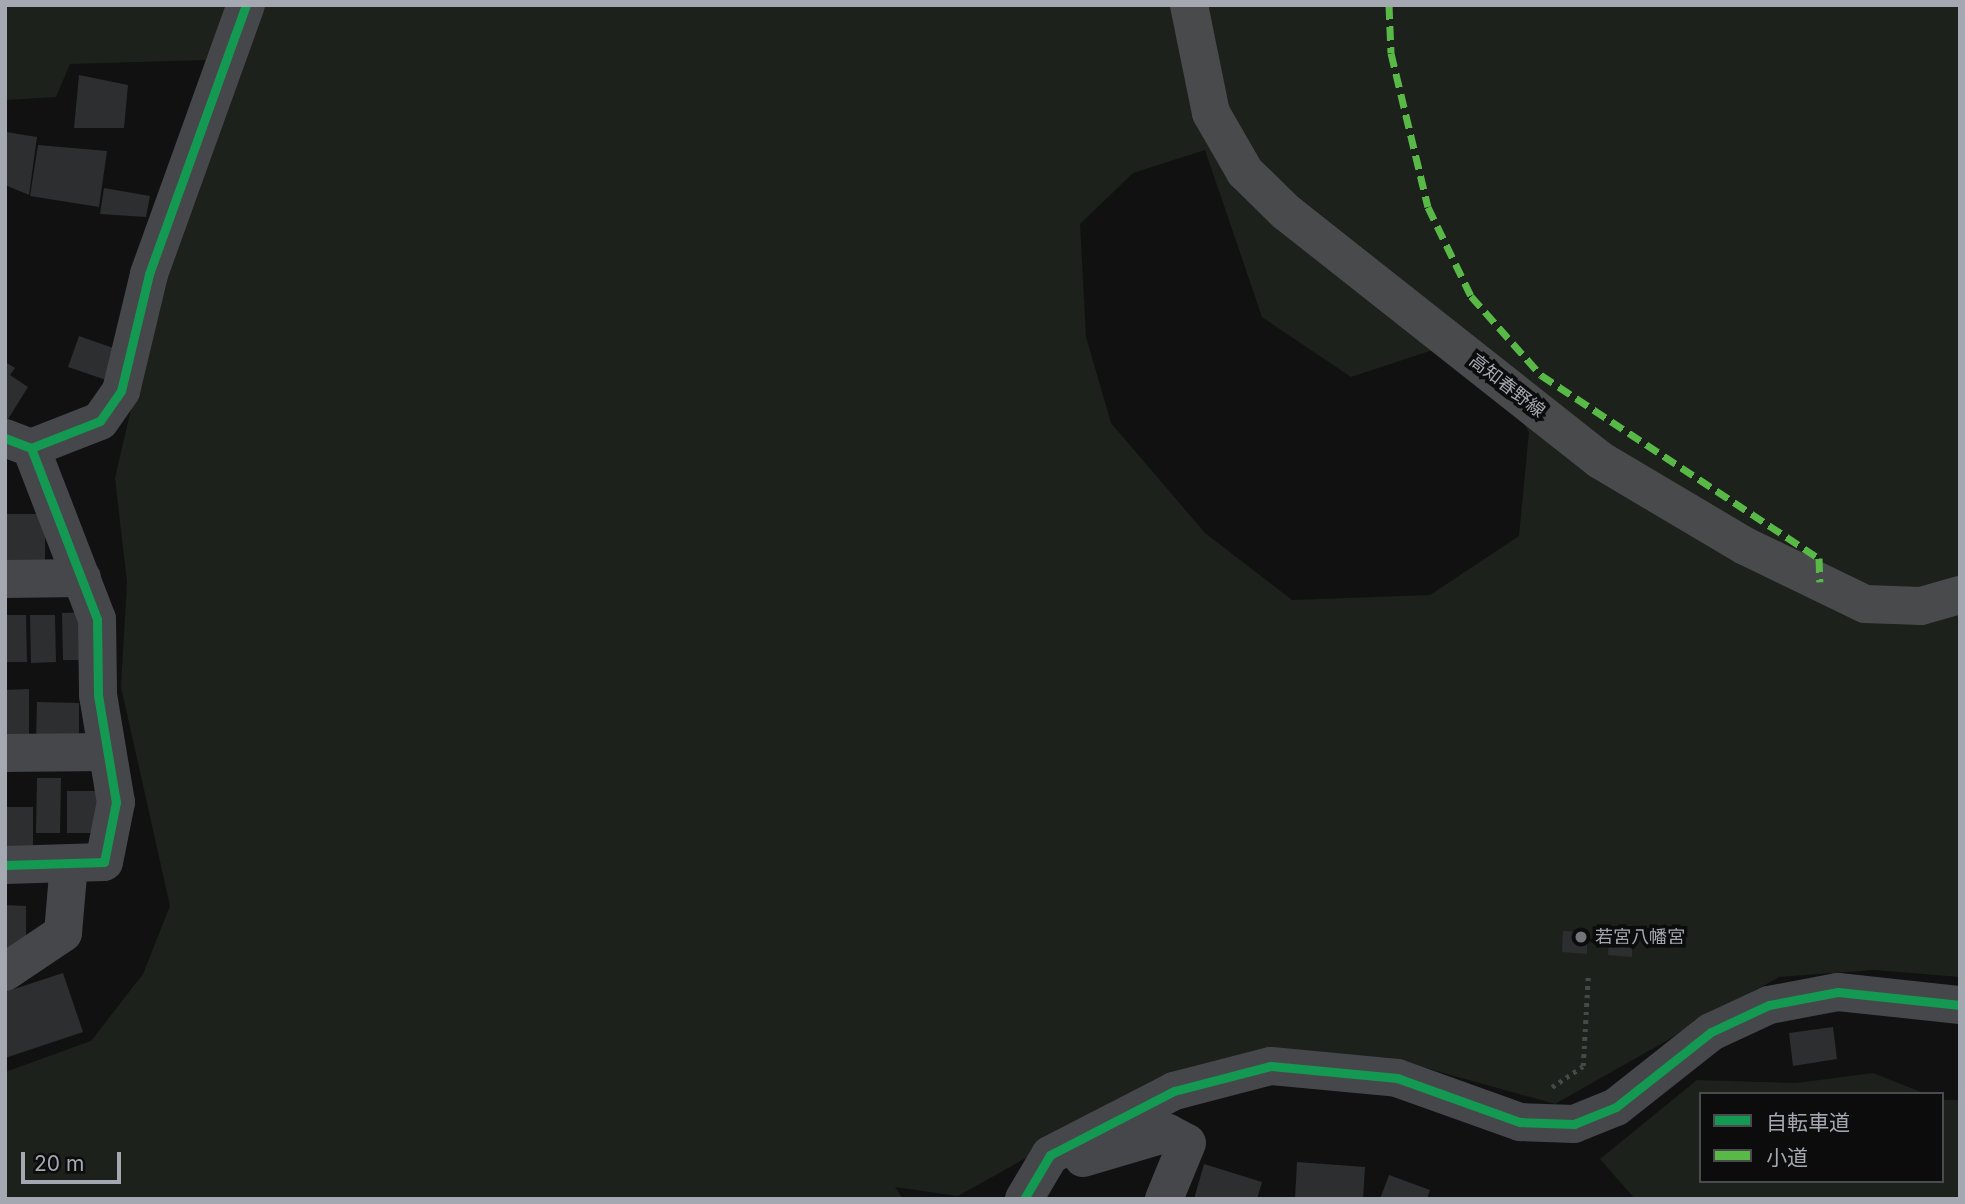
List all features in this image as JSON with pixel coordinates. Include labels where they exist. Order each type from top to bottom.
[{"type":"main road","name":"高知春野線","points":[[1189,5],[1211,113],[1245,172],[1286,212],[1600,460],[1745,545],[1865,604],[1921,606],[1960,595]]},
{"type":"street","points":[[5,865],[104,862],[116,803],[98,695],[97,619],[82,578],[18,443],[100,421],[121,391],[149,274],[246,5]]},
{"type":"street","points":[[5,579],[82,578]]},
{"type":"street","points":[[5,753],[107,752]]},
{"type":"street","points":[[5,972],[63,933],[68,863]]},
{"type":"street","points":[[1029,1187],[1050,1155],[1174,1091],[1271,1066],[1397,1078],[1508,1118],[1574,1124],[1616,1107],[1711,1032],[1769,1004],[1838,992],[1960,1005]]},
{"type":"street","points":[[1029,1187],[1168,1133],[1187,1143],[1164,1199]]},
{"type":"path","points":[[1508,1118],[1583,1066],[1588,976]]},
{"type":"shaded area","points":[[5,5],[1960,5],[1960,977],[1874,970],[1779,977],[1555,1104],[1390,1058],[1271,1050],[1169,1078],[958,1196],[895,1187],[903,1199],[5,1199],[5,1072],[91,1041],[143,974],[170,906],[121,687],[127,582],[115,478],[160,284],[242,59],[70,64],[56,97],[5,100]],"holes":[[[1205,150],[1262,317],[1351,377],[1466,339],[1529,432],[1519,536],[1430,595],[1292,600],[1205,533],[1111,423],[1086,337],[1080,224],[1133,173]]]},
{"type":"shaded area","points":[[1873,1073],[1921,1092],[1699,1092],[1699,1183],[1944,1183],[1944,1100],[1960,1100],[1960,1199],[1635,1199],[1600,1159],[1697,1080],[1796,1083]]},
{"type":"building","points":[[79,75],[128,85],[124,128],[74,128]]},
{"type":"building","points":[[6,132],[37,137],[29,195],[5,185]]},
{"type":"building","points":[[38,145],[107,151],[99,207],[30,196]]},
{"type":"building","points":[[104,188],[150,196],[146,217],[100,214]]},
{"type":"building","points":[[79,336],[119,350],[109,381],[68,367]]},
{"type":"building","points":[[5,362],[15,368],[10,375],[28,387],[5,424]]},
{"type":"building","points":[[5,514],[45,514],[45,563],[5,563]]},
{"type":"building","points":[[87,612],[88,660],[63,660],[62,613]]},
{"type":"building","points":[[5,615],[26,615],[27,662],[5,662]]},
{"type":"building","points":[[30,615],[55,615],[56,662],[31,663]]},
{"type":"building","points":[[29,689],[29,737],[5,737],[5,690]]},
{"type":"building","points":[[37,702],[79,703],[79,740],[36,739]]},
{"type":"building","points":[[37,778],[61,778],[60,833],[36,833]]},
{"type":"building","points":[[67,791],[98,791],[98,833],[67,833]]},
{"type":"building","points":[[5,807],[33,807],[33,851],[5,851]]},
{"type":"building","points":[[5,905],[26,906],[26,948],[5,948]]},
{"type":"building","points":[[1563,931],[1587,932],[1587,954],[1562,952]]},
{"type":"building","points":[[1609,934],[1633,935],[1632,957],[1608,955]]},
{"type":"building","points":[[63,973],[83,1032],[5,1058],[5,992]]},
{"type":"building","points":[[1833,1027],[1837,1059],[1793,1066],[1789,1033]]},
{"type":"building","points":[[1297,1162],[1365,1167],[1363,1199],[1295,1199]]},
{"type":"building","points":[[1204,1164],[1262,1182],[1257,1199],[1194,1199]]},
{"type":"building","points":[[1389,1175],[1430,1190],[1427,1199],[1380,1199]]},
{"type":"marked path","points":[[1389,5],[1391,53],[1428,207],[1471,296],[1541,375],[1819,558],[1820,582]]},
{"type":"cycle path","points":[[31,448],[100,421],[121,391],[149,274],[246,5]]},
{"type":"cycle path","points":[[5,438],[31,448],[97,619],[98,695],[116,802],[104,862],[5,865]]},
{"type":"cycle path","points":[[1024,1199],[1050,1155],[1174,1091],[1271,1066],[1397,1078],[1520,1122],[1574,1124],[1616,1107],[1711,1032],[1769,1005],[1838,992],[1960,1005]]},
{"type":"place","name":"若宮八幡宮","points":[[1581,937]]}]
